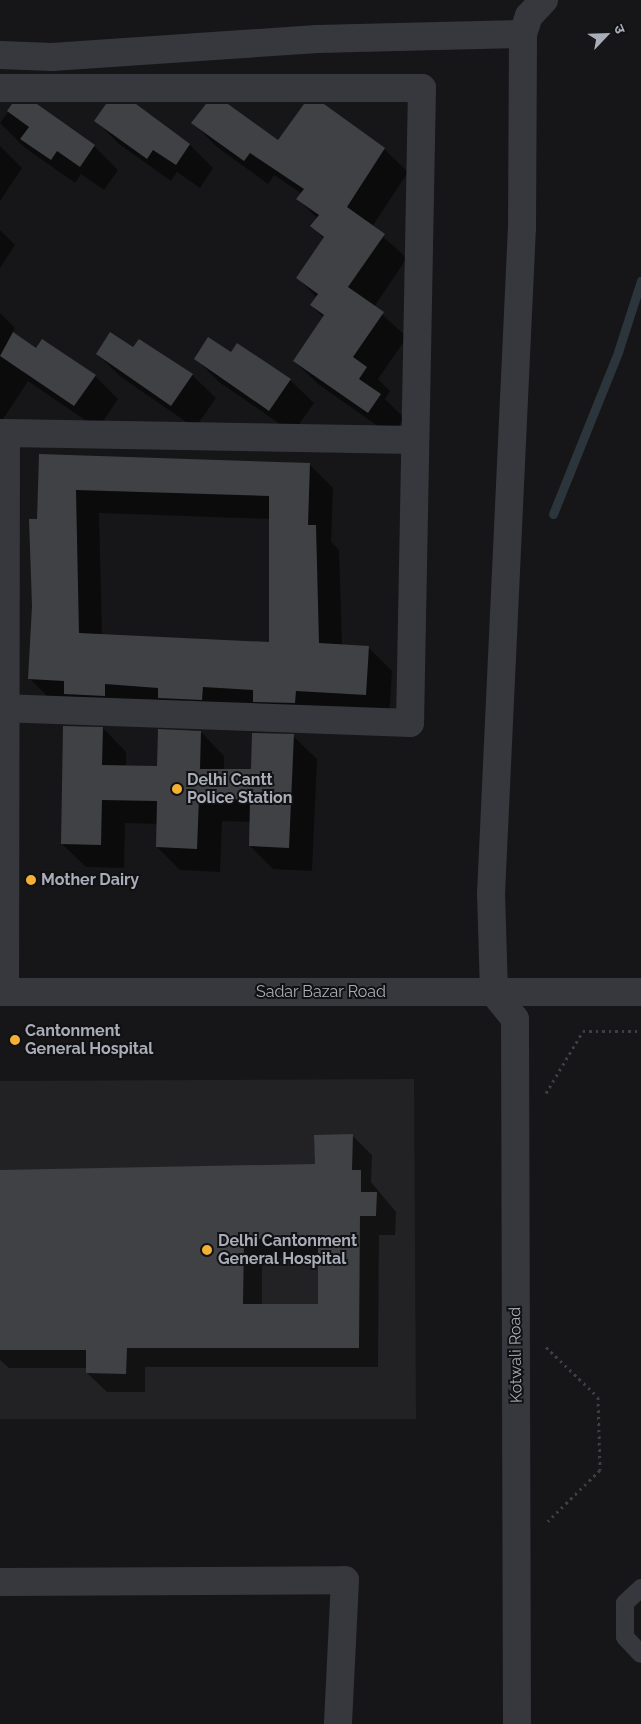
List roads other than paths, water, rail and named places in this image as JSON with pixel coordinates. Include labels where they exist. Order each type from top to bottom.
[{"type":"street","points":[[494,993],[491,894],[522,228],[522,34],[528,16],[544,0]]},
{"type":"street","points":[[0,55],[52,57],[318,39],[522,34]]},
{"type":"street","points":[[0,88],[422,88],[410,723],[6,708]]},
{"type":"street","points":[[3,992],[2,873],[6,708],[3,433],[414,440]]},
{"type":"street","name":"Sadar Bazar Road","points":[[3,992],[641,992]]},
{"type":"street","name":"Kotwali Road","points":[[494,993],[514,1019],[517,1724]]},
{"type":"street","points":[[0,1582],[345,1580],[338,1724]]},
{"type":"lane","points":[[641,1588],[625,1603],[625,1637],[641,1654]]},
{"type":"waterway","points":[[553,514],[618,352],[641,281]]},
{"type":"place","name":"Delhi Cantt Police Station","points":[[177,789]]},
{"type":"place","name":"Mother Dairy","points":[[31,880]]},
{"type":"place","name":"Cantonment General Hospital","points":[[15,1040]]},
{"type":"place","name":"Delhi Cantonment General Hospital","points":[[207,1250]]}]
